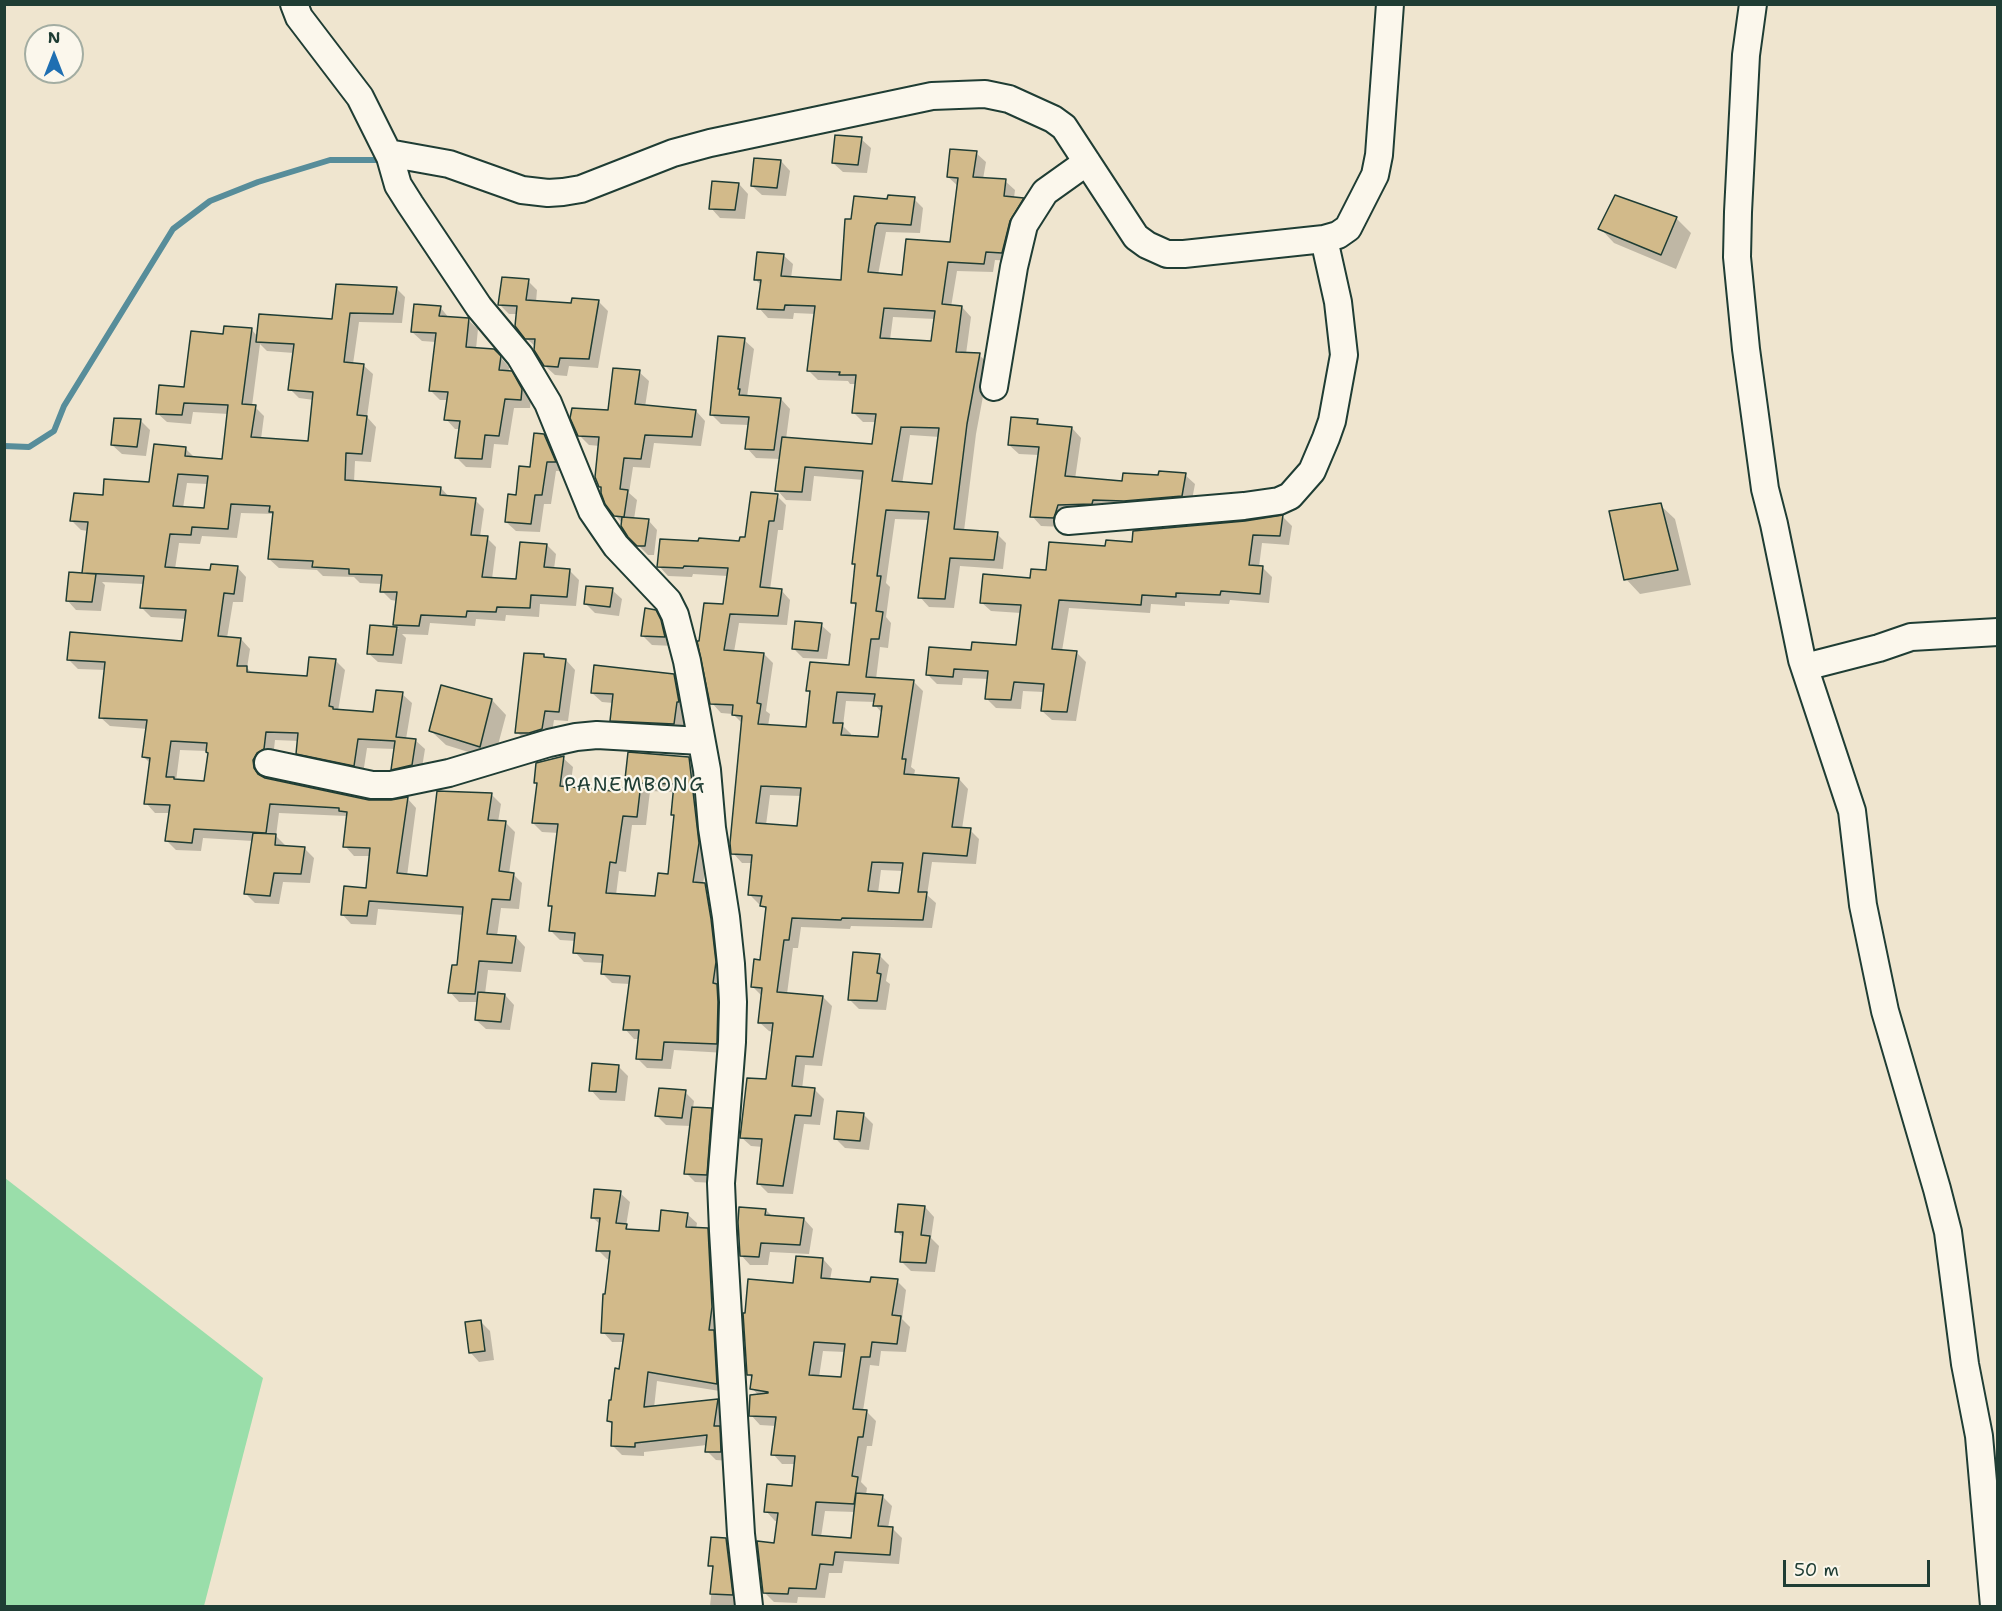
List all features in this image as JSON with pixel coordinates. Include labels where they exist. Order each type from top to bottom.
[{"type":"street","points":[[294,4],[299,17],[360,97],[389,155],[398,185],[479,307],[520,356],[548,403],[592,511],[616,546],[668,601],[675,615],[687,661],[707,770],[712,828],[726,917],[733,1002],[721,1183],[738,1490],[749,1606]]},
{"type":"street","points":[[389,155],[450,164],[522,190],[548,194],[581,189],[673,153],[710,143],[932,96],[985,94],[1009,99],[1053,119],[1064,127],[1085,164],[1136,237],[1147,245],[1167,254],[1326,249],[1338,235],[1348,228],[1375,175],[1379,155],[1390,4]]},
{"type":"street","points":[[1753,4],[1746,55],[1737,257],[1746,349],[1765,489],[1805,667],[1852,811],[1863,905],[1885,1011],[1948,1232],[1965,1364],[1979,1436],[1995,1606]]},
{"type":"street","points":[[994,387],[1014,267],[1024,225],[1045,192],[1085,164]]},
{"type":"street","points":[[1068,521],[1244,506],[1279,501],[1290,496],[1312,471],[1332,421],[1344,354],[1338,302],[1326,249]]},
{"type":"street","points":[[1805,667],[1879,648],[1911,637],[1998,632]]},
{"type":"street","points":[[268,763],[372,785],[391,785],[450,773],[576,737],[597,735],[701,741]]},
{"type":"green space","points":[[5,1178],[263,1378],[204,1606],[5,1606]]},
{"type":"building","points":[[835,135],[862,137],[858,165],[832,163]]},
{"type":"building","points":[[950,149],[977,151],[973,177],[1006,179],[1004,196],[1024,198],[1010,221],[1002,253],[986,252],[984,264],[948,262],[942,304],[962,306],[956,352],[980,353],[967,424],[954,529],[998,532],[994,560],[950,558],[945,599],[918,598],[929,512],[886,510],[877,576],[881,576],[876,611],[883,612],[879,639],[871,639],[866,677],[914,680],[902,759],[906,759],[904,774],[959,778],[952,827],[971,828],[967,856],[923,853],[918,892],[927,892],[923,920],[792,918],[789,940],[784,940],[777,992],[823,996],[813,1057],[796,1056],[792,1086],[815,1088],[811,1116],[795,1115],[783,1186],[757,1184],[762,1139],[740,1138],[747,1078],[766,1079],[773,1023],[758,1023],[762,988],[751,987],[754,959],[760,960],[766,907],[760,906],[762,896],[748,895],[752,855],[731,854],[730,843],[742,716],[732,715],[733,705],[710,704],[697,641],[699,641],[704,603],[723,604],[728,568],[657,567],[660,539],[698,541],[699,538],[739,541],[740,537],[745,537],[751,492],[778,494],[774,521],[769,521],[760,587],[782,589],[778,616],[730,614],[724,650],[764,653],[757,703],[761,704],[758,724],[806,727],[810,691],[806,691],[810,662],[849,665],[856,603],[851,603],[855,564],[852,564],[863,471],[805,467],[802,492],[775,491],[782,437],[872,444],[876,414],[852,413],[856,375],[807,371],[815,306],[785,305],[784,310],[757,309],[761,280],[754,280],[757,252],[784,254],[781,276],[841,280],[845,219],[851,219],[854,196],[887,199],[888,195],[915,197],[911,225],[877,223],[875,226],[868,272],[902,275],[906,239],[950,242],[958,178],[947,177]],"holes":[[[884,308],[935,311],[931,341],[880,338]],[[901,427],[939,428],[932,484],[892,481]],[[837,692],[875,694],[873,706],[882,706],[878,737],[841,735],[843,723],[833,723]],[[761,786],[801,788],[797,826],[756,823]],[[872,862],[903,863],[899,893],[868,891]]]},
{"type":"building","points":[[754,158],[781,160],[777,188],[751,186]]},
{"type":"building","points":[[712,181],[739,183],[735,210],[709,209]]},
{"type":"building","points":[[1615,195],[1677,217],[1661,255],[1598,229]]},
{"type":"building","points":[[502,277],[529,279],[526,300],[571,303],[572,298],[599,300],[589,359],[560,358],[558,367],[544,366],[534,350],[535,339],[525,339],[515,326],[517,306],[498,305]]},
{"type":"building","points":[[336,284],[397,287],[393,314],[350,313],[344,362],[364,364],[357,415],[367,416],[362,454],[346,453],[345,480],[441,487],[440,495],[476,498],[471,535],[488,536],[482,577],[516,579],[520,542],[547,544],[544,567],[570,569],[567,597],[531,595],[530,608],[497,607],[496,612],[467,611],[466,617],[421,615],[419,626],[393,625],[397,592],[380,592],[382,575],[349,574],[349,569],[312,567],[313,561],[268,559],[273,512],[269,512],[270,506],[231,504],[228,529],[192,527],[191,535],[170,534],[165,567],[210,570],[211,564],[238,566],[234,594],[224,593],[218,636],[241,638],[237,666],[247,666],[247,672],[307,676],[309,657],[336,659],[329,706],[333,709],[373,712],[376,690],[403,692],[396,737],[416,739],[412,765],[391,770],[395,741],[358,739],[354,766],[296,754],[298,733],[266,732],[264,749],[257,753],[253,760],[258,774],[265,778],[369,800],[408,797],[397,873],[427,876],[437,791],[492,793],[488,820],[506,821],[499,871],[514,873],[510,900],[492,899],[487,934],[516,936],[512,963],[479,961],[475,994],[448,993],[452,965],[457,965],[463,907],[369,901],[367,916],[341,915],[344,886],[366,888],[370,848],[343,847],[347,812],[339,811],[339,808],[270,804],[266,833],[194,829],[192,843],[165,841],[170,805],[144,804],[150,758],[142,757],[147,720],[99,718],[105,662],[67,660],[70,632],[182,641],[186,610],[140,608],[144,576],[82,573],[88,522],[70,521],[74,493],[103,495],[104,479],[149,482],[154,444],[186,447],[185,456],[222,459],[228,405],[184,403],[182,415],[156,414],[159,385],[184,387],[191,331],[223,334],[224,326],[252,328],[242,404],[256,405],[251,437],[308,441],[313,392],[288,390],[294,344],[256,342],[259,314],[332,319]],"holes":[[[178,474],[208,476],[204,508],[173,506]],[[171,741],[207,743],[204,781],[166,777]]]},
{"type":"building","points":[[414,304],[441,306],[439,316],[469,318],[466,347],[494,349],[501,356],[499,370],[512,371],[522,389],[521,400],[505,399],[499,436],[485,435],[482,459],[455,458],[460,421],[444,420],[448,392],[429,391],[436,333],[411,332]]},
{"type":"building","points":[[718,336],[745,338],[739,395],[781,398],[774,450],[745,449],[749,417],[710,415]]},
{"type":"building","points":[[613,368],[640,370],[635,404],[696,410],[692,437],[645,435],[641,459],[624,458],[620,489],[628,490],[624,517],[614,516],[605,504],[601,487],[595,477],[599,437],[578,436],[570,418],[572,408],[608,410]]},
{"type":"building","points":[[1011,417],[1038,419],[1037,424],[1072,427],[1065,476],[1122,481],[1123,473],[1158,475],[1159,471],[1186,473],[1182,496],[1124,501],[1093,500],[1092,504],[1058,505],[1054,518],[1030,517],[1039,447],[1008,445]]},
{"type":"building","points":[[114,418],[141,419],[137,447],[111,445]]},
{"type":"building","points":[[534,433],[544,434],[556,462],[547,462],[542,495],[535,495],[531,524],[505,522],[508,494],[516,495],[519,466],[530,467]]},
{"type":"building","points":[[1661,503],[1678,570],[1624,580],[1609,511]]},
{"type":"building","points":[[1283,515],[1280,536],[1253,535],[1249,565],[1263,566],[1260,594],[1221,591],[1220,595],[1176,593],[1176,597],[1142,595],[1141,605],[1059,600],[1052,649],[1077,651],[1067,712],[1041,711],[1044,684],[1014,682],[1011,700],[985,699],[988,671],[954,669],[953,677],[926,675],[929,647],[971,650],[972,642],[1016,645],[1021,605],[980,603],[983,574],[1030,578],[1031,569],[1046,570],[1049,542],[1105,546],[1106,540],[1132,542],[1133,531],[1245,521]]},
{"type":"building","points":[[622,517],[649,519],[645,546],[637,546],[628,537],[621,526]]},
{"type":"building","points":[[69,572],[96,574],[92,602],[66,601]]},
{"type":"building","points":[[586,586],[613,588],[610,607],[584,604]]},
{"type":"building","points":[[645,608],[656,610],[665,637],[641,636]]},
{"type":"building","points":[[795,621],[822,623],[818,651],[792,649]]},
{"type":"building","points":[[370,625],[397,627],[393,655],[367,654]]},
{"type":"building","points":[[524,653],[544,654],[544,657],[566,659],[559,712],[545,711],[542,729],[529,733],[515,733]]},
{"type":"building","points":[[594,665],[674,674],[679,702],[677,702],[674,724],[610,721],[613,694],[591,693]]},
{"type":"building","points":[[441,685],[492,699],[480,747],[429,731]]},
{"type":"building","points":[[628,752],[689,757],[699,843],[693,882],[705,883],[711,919],[716,962],[713,983],[717,984],[718,1002],[717,1044],[664,1042],[662,1060],[636,1059],[639,1030],[623,1030],[630,976],[601,974],[603,955],[573,953],[575,933],[549,931],[552,906],[548,906],[558,824],[532,823],[537,783],[534,783],[536,763],[564,756],[560,786],[613,791],[613,787],[624,788]],"holes":[[[641,783],[674,784],[671,815],[674,815],[668,874],[658,873],[655,896],[606,893],[610,862],[616,863],[623,816],[637,817]]]},
{"type":"building","points":[[253,833],[276,834],[275,845],[305,847],[301,874],[274,873],[270,896],[244,894]]},
{"type":"building","points":[[853,952],[880,954],[877,973],[881,974],[877,1001],[848,1000]]},
{"type":"building","points":[[478,992],[505,994],[501,1022],[475,1020]]},
{"type":"building","points":[[592,1063],[619,1065],[616,1092],[589,1091]]},
{"type":"building","points":[[659,1088],[686,1090],[682,1118],[655,1116]]},
{"type":"building","points":[[692,1107],[712,1108],[707,1175],[684,1174]]},
{"type":"building","points":[[837,1111],[864,1113],[860,1141],[834,1139]]},
{"type":"building","points":[[594,1189],[621,1191],[616,1223],[627,1224],[626,1229],[659,1231],[661,1210],[688,1213],[686,1227],[708,1228],[712,1307],[709,1330],[714,1330],[717,1384],[648,1372],[644,1407],[718,1399],[714,1426],[720,1426],[721,1452],[705,1452],[707,1435],[635,1443],[635,1447],[611,1446],[612,1422],[607,1421],[609,1400],[611,1400],[615,1368],[619,1369],[624,1334],[601,1333],[603,1294],[605,1294],[610,1251],[596,1251],[600,1218],[591,1218]]},
{"type":"building","points":[[898,1204],[925,1206],[921,1235],[930,1236],[926,1263],[900,1262],[903,1232],[895,1232]]},
{"type":"building","points":[[739,1207],[766,1209],[765,1215],[804,1218],[800,1245],[761,1243],[759,1257],[740,1256]]},
{"type":"building","points":[[796,1256],[823,1258],[821,1278],[870,1282],[871,1277],[898,1279],[892,1315],[901,1316],[897,1344],[872,1342],[870,1357],[861,1357],[853,1409],[867,1410],[863,1437],[858,1437],[852,1476],[858,1477],[854,1504],[816,1502],[812,1535],[851,1538],[856,1493],[883,1495],[878,1526],[893,1527],[890,1555],[835,1552],[833,1565],[820,1564],[816,1589],[789,1588],[788,1594],[763,1593],[757,1541],[774,1543],[778,1513],[764,1512],[767,1484],[792,1486],[795,1456],[771,1455],[776,1417],[749,1416],[750,1395],[768,1392],[750,1389],[752,1375],[747,1375],[743,1313],[745,1313],[748,1279],[793,1283]],"holes":[[[814,1342],[845,1344],[841,1377],[809,1375]]]},
{"type":"building","points":[[481,1320],[485,1351],[469,1353],[465,1322]]},
{"type":"building","points":[[711,1537],[726,1538],[733,1595],[710,1594],[713,1566],[708,1566]]},
{"type":"waterway","points":[[4,446],[29,447],[54,431],[64,406],[173,229],[210,201],[258,182],[330,160],[383,160]]},
{"type":"district","name":"PANEMBONG","points":[[635,786]]}]
